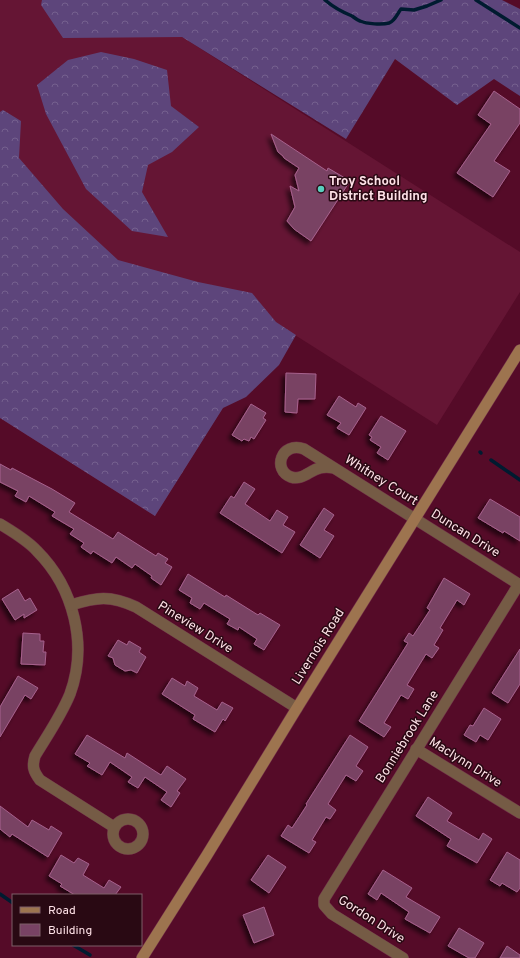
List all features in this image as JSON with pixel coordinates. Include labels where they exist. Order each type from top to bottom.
[{"type":"main road","name":"Livernois Road","points":[[142,958],[520,350]]},
{"type":"street","name":"Whitney Court","points":[[333,468],[415,519]]},
{"type":"street","name":"Duncan Drive","points":[[415,519],[519,584]]},
{"type":"street","points":[[0,524],[29,543],[54,571],[67,594],[74,615],[78,637],[75,678],[70,694],[63,709],[35,756],[33,769],[40,780],[114,827]]},
{"type":"street","name":"Bonniebrook Lane","points":[[324,905],[326,895],[519,584]]},
{"type":"street","name":"Pineview Drive","points":[[71,605],[103,598],[124,601],[136,607],[297,708]]},
{"type":"street","name":"Maclynn Drive","points":[[416,749],[520,813]]},
{"type":"street","name":"Gordon Drive","points":[[324,905],[332,914],[403,958]]},
{"type":"shaded area","points":[[0,0],[124,0],[520,252],[520,292],[437,425],[276,323],[155,516],[0,418]]},
{"type":"green space","points":[[42,0],[502,0],[520,9],[520,96],[494,79],[457,105],[395,59],[346,139],[182,37],[63,38],[41,5]]},
{"type":"green space","points":[[101,52],[134,59],[167,70],[171,106],[199,127],[172,152],[148,165],[142,192],[168,237],[132,231],[86,189],[46,114],[37,85],[68,60]]},
{"type":"green space","points":[[3,110],[21,121],[19,158],[63,209],[118,260],[198,282],[252,293],[276,322],[296,335],[279,365],[246,397],[223,408],[155,516],[0,418],[0,112]]},
{"type":"building","points":[[494,91],[520,109],[520,123],[494,161],[510,171],[493,197],[457,173],[491,124],[478,115]]},
{"type":"building","name":"Troy School District Building","points":[[271,134],[327,171],[328,168],[350,181],[311,241],[294,229],[287,221],[295,207],[290,186],[299,191],[295,175],[299,168],[278,152]]},
{"type":"building","points":[[286,373],[316,374],[315,399],[298,399],[297,413],[285,412]]},
{"type":"building","points":[[339,396],[356,407],[358,403],[366,408],[349,435],[337,428],[341,423],[327,415]]},
{"type":"building","points":[[251,404],[266,413],[263,418],[266,420],[254,439],[251,437],[249,441],[244,439],[242,441],[232,435]]},
{"type":"building","points":[[381,416],[406,431],[388,460],[377,453],[381,447],[370,440],[372,437],[369,435]]},
{"type":"building","points":[[0,464],[11,470],[12,468],[75,503],[69,512],[113,539],[118,532],[156,556],[158,553],[168,559],[165,563],[172,567],[161,585],[151,578],[152,576],[135,564],[132,568],[116,557],[112,563],[93,551],[91,554],[81,547],[84,543],[70,534],[74,529],[52,516],[55,512],[29,496],[26,502],[15,496],[18,491],[0,482]]},
{"type":"building","points":[[244,482],[255,489],[245,504],[270,521],[277,510],[288,517],[283,525],[295,532],[282,553],[220,513],[231,496],[234,498]]},
{"type":"building","points":[[490,499],[520,517],[520,541],[478,518]]},
{"type":"building","points":[[324,508],[334,515],[324,530],[334,536],[320,558],[300,545]]},
{"type":"building","points":[[188,574],[225,597],[226,595],[258,615],[260,613],[280,625],[264,650],[254,644],[257,639],[239,627],[238,630],[227,624],[230,619],[204,603],[200,609],[190,603],[192,598],[179,590]]},
{"type":"building","points":[[444,578],[470,594],[464,605],[457,600],[440,628],[443,630],[434,645],[439,648],[432,658],[426,654],[407,685],[414,689],[408,699],[401,695],[384,723],[391,727],[384,737],[359,721],[408,643],[404,641],[409,633],[413,636],[430,610],[427,608]]},
{"type":"building","points":[[18,589],[25,601],[30,598],[37,610],[24,618],[24,614],[15,620],[2,599]]},
{"type":"building","points":[[23,633],[40,634],[40,641],[44,641],[43,652],[46,652],[45,665],[21,664]]},
{"type":"building","points":[[118,640],[127,645],[129,641],[141,648],[139,652],[146,657],[137,673],[131,670],[125,671],[115,665],[113,658],[108,656]]},
{"type":"building","points":[[520,649],[520,684],[508,703],[492,693]]},
{"type":"building","points":[[18,676],[38,688],[31,699],[25,695],[0,737],[0,707]]},
{"type":"building","points":[[172,678],[185,686],[187,681],[198,688],[194,696],[217,710],[222,702],[233,708],[225,721],[223,719],[215,732],[193,719],[195,715],[162,694]]},
{"type":"building","points":[[484,708],[501,719],[488,740],[480,735],[476,742],[464,735],[470,725],[473,726]]},
{"type":"building","points":[[87,735],[125,758],[127,753],[161,775],[167,766],[186,779],[177,791],[180,793],[171,807],[161,800],[167,792],[145,777],[138,788],[128,782],[132,777],[110,762],[102,775],[87,766],[90,763],[75,754]]},
{"type":"building","points":[[350,735],[368,747],[356,766],[363,771],[356,781],[346,775],[328,804],[336,810],[330,819],[326,817],[312,840],[316,842],[309,853],[281,836],[288,825],[292,828]]},
{"type":"building","points":[[428,797],[452,813],[447,821],[479,840],[483,833],[492,839],[477,863],[447,846],[451,839],[416,816]]},
{"type":"building","points":[[0,806],[28,827],[32,820],[49,830],[51,826],[62,833],[48,857],[12,834],[10,837],[0,829]]},
{"type":"building","points":[[507,852],[520,860],[520,888],[517,892],[502,883],[500,886],[490,880]]},
{"type":"building","points":[[61,855],[74,863],[78,858],[89,864],[83,875],[104,888],[109,880],[121,887],[116,894],[73,894],[60,886],[62,884],[49,876]]},
{"type":"building","points":[[268,855],[286,867],[269,893],[251,880]]},
{"type":"building","points":[[383,870],[412,888],[406,897],[440,917],[430,933],[405,919],[409,912],[381,893],[377,900],[368,894]]},
{"type":"building","points":[[264,907],[274,935],[254,943],[243,915]]},
{"type":"building","points":[[459,928],[484,943],[475,958],[469,958],[448,946]]},
{"type":"building","points":[[507,946],[520,955],[520,958],[500,958]]},
{"type":"waterway","points":[[325,0],[359,21],[379,24],[391,22],[401,9],[414,10],[441,0]]},
{"type":"waterway","points":[[476,0],[520,28]]},
{"type":"waterway","points":[[491,460],[520,480]]},
{"type":"waterway","points":[[0,894],[12,902]]},
{"type":"waterway","points":[[75,946],[90,955]]},
{"type":"place","name":"Troy School District Building","points":[[321,189]]}]
